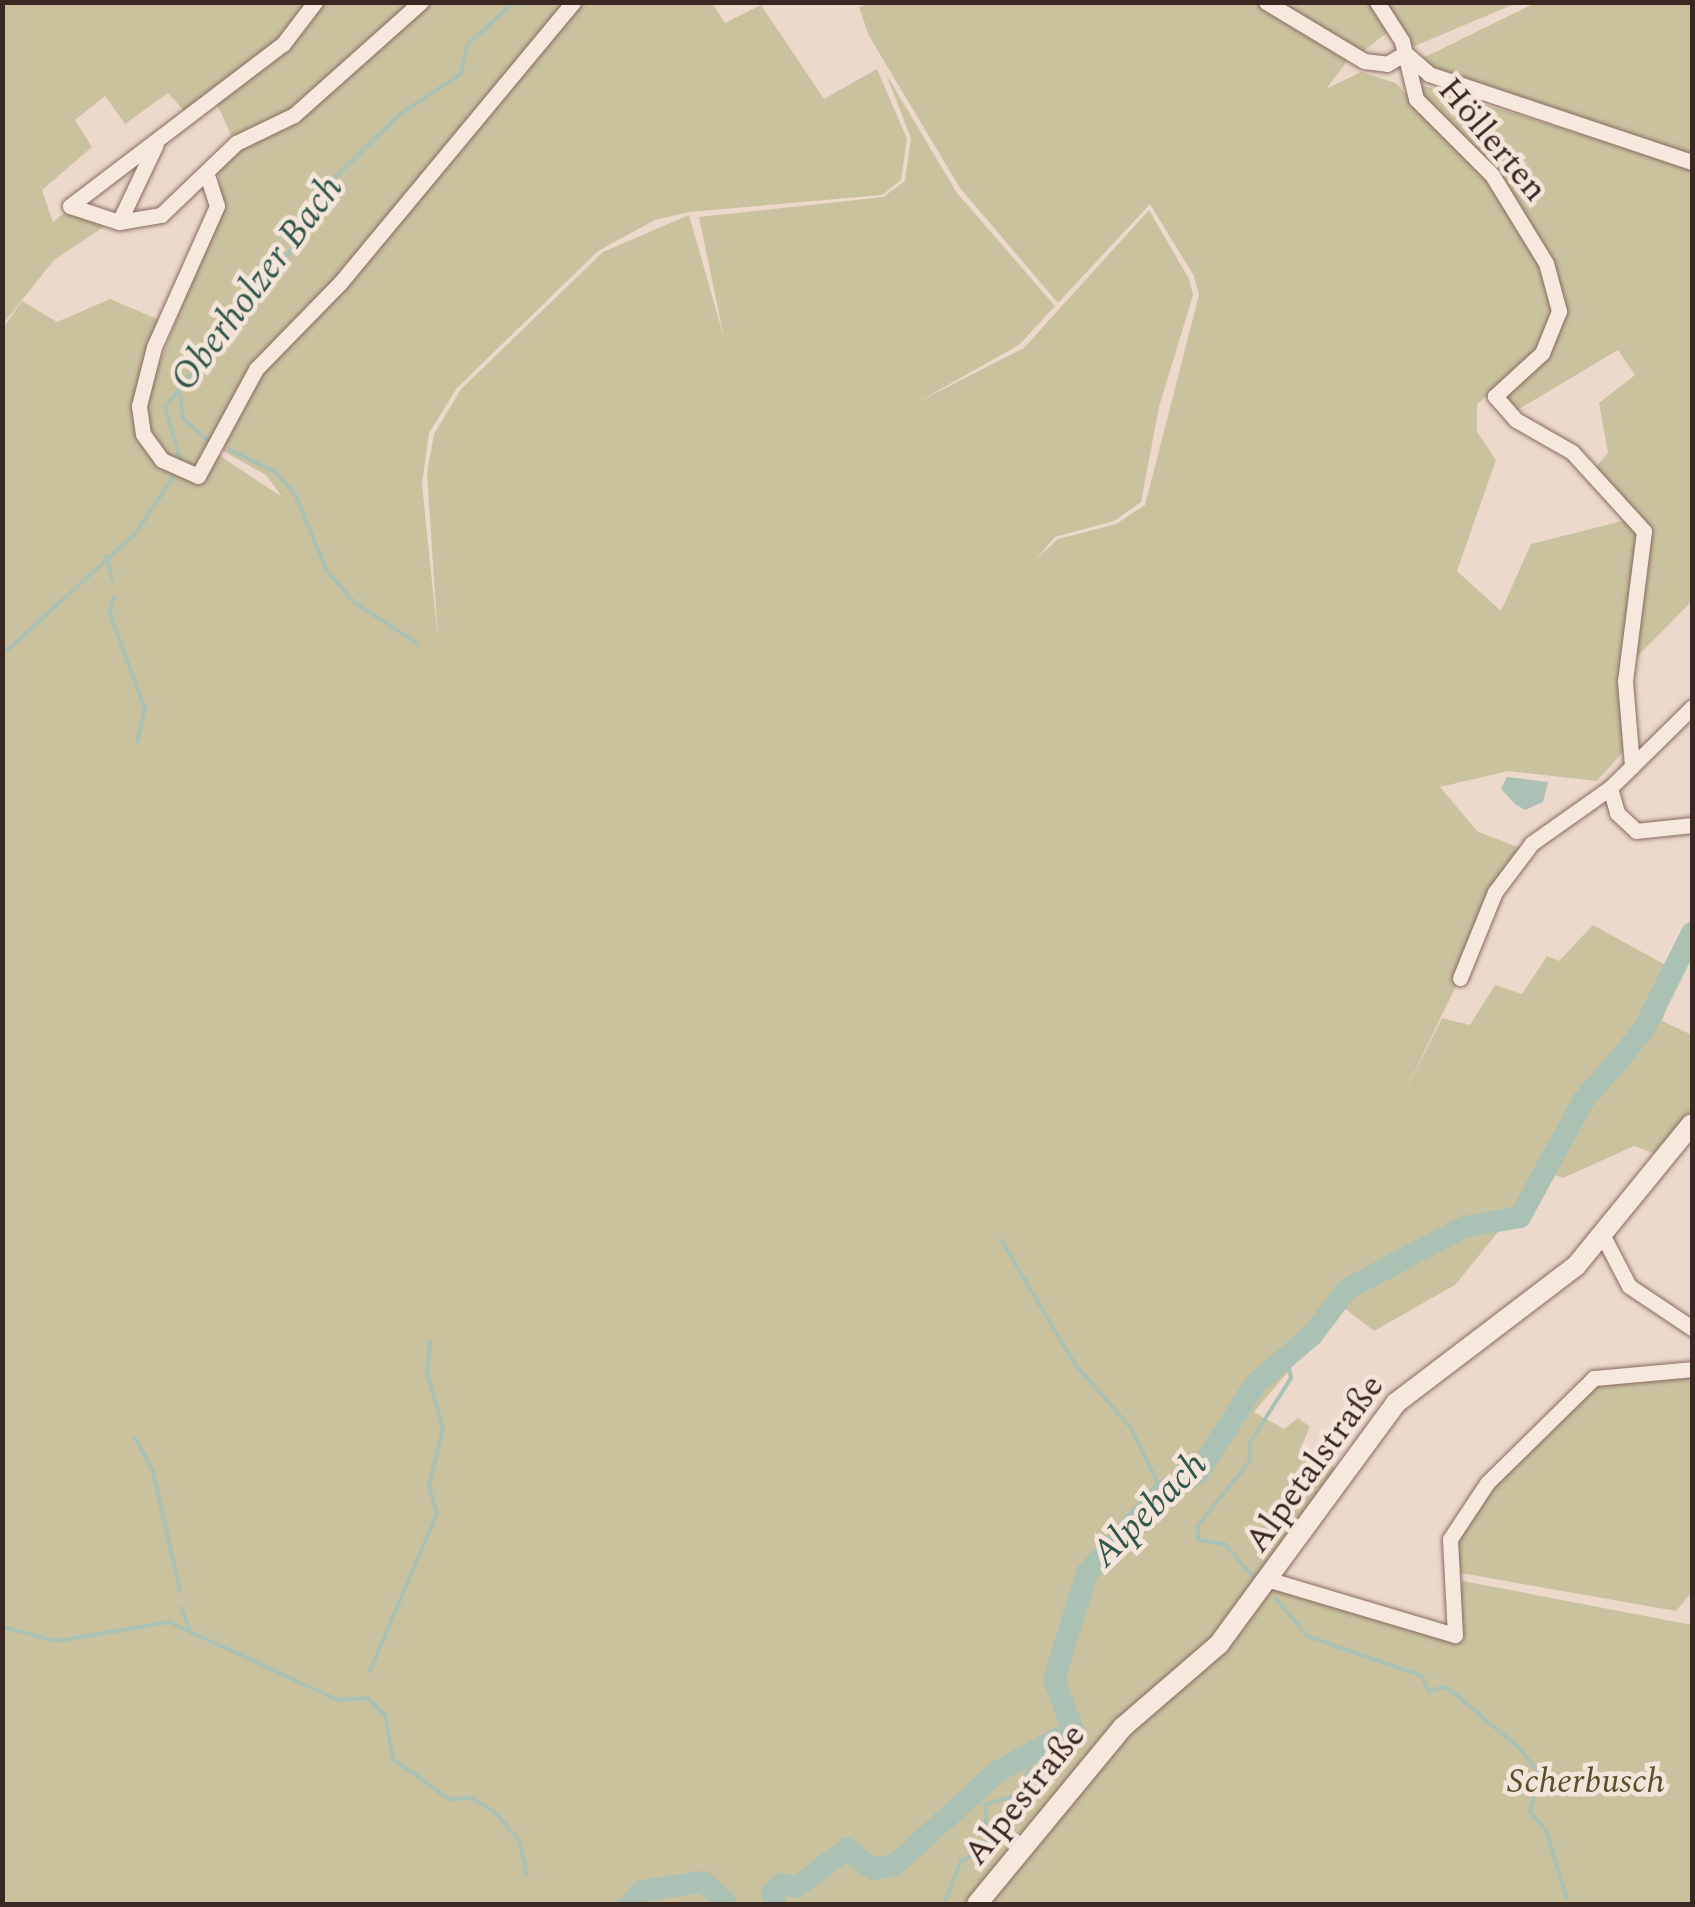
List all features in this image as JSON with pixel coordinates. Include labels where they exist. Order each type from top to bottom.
[{"type":"main road","name":"Alpetalstraße","points":[[1123,1727],[1203,1660],[1270,1580],[1396,1403],[1546,1291],[1603,1236],[1692,1124]]},
{"type":"main road","name":"Alpestraße","points":[[977,1904],[1123,1727]]},
{"type":"street","points":[[315,2],[283,44],[70,206],[119,222],[162,215],[212,181],[236,143],[294,115],[421,2]]},
{"type":"street","points":[[212,181],[218,206],[154,347],[139,406],[142,434],[162,460],[198,476],[256,369],[340,283],[573,2]]},
{"type":"street","points":[[1266,2],[1364,62],[1387,64],[1404,53]]},
{"type":"street","points":[[1377,2],[1404,53],[1429,74],[1692,162]]},
{"type":"street","name":"Höllerten","points":[[1404,53],[1416,99],[1522,217],[1559,311],[1542,353],[1495,396],[1516,420],[1572,452],[1644,531],[1624,681],[1632,766]]},
{"type":"street","points":[[119,222],[158,141]]},
{"type":"street","points":[[1460,978],[1495,892],[1532,843],[1610,788],[1692,707]]},
{"type":"street","points":[[1610,788],[1616,813],[1636,831],[1692,825]]},
{"type":"street","points":[[1603,1236],[1629,1286],[1692,1328]]},
{"type":"street","points":[[1270,1580],[1456,1635],[1450,1539],[1487,1483],[1594,1378],[1692,1369]]},
{"type":"green space","points":[[873,2],[1256,3],[1349,59],[1326,89],[1361,72],[1396,83],[1520,218],[1557,312],[1541,352],[1477,404],[1477,432],[1496,460],[1457,571],[1501,611],[1531,544],[1630,519],[1641,532],[1621,681],[1629,745],[1597,781],[1508,771],[1440,787],[1477,831],[1522,849],[1402,1098],[1442,1018],[1470,1025],[1495,985],[1522,994],[1547,956],[1559,961],[1593,925],[1680,973],[1662,1021],[1692,1035],[1692,1113],[1661,1156],[1634,1146],[1563,1178],[1547,1172],[1455,1285],[1374,1331],[1343,1307],[1254,1412],[1284,1429],[1298,1418],[1310,1427],[1301,1447],[1340,1471],[1264,1581],[971,1904],[3,1904],[2,329],[22,301],[57,322],[110,299],[162,321],[141,435],[198,479],[219,455],[282,497],[266,475],[223,451],[244,390],[576,3],[712,3],[725,23],[761,5],[824,99],[877,69],[907,139],[901,180],[882,195],[689,212],[655,220],[598,251],[457,388],[429,433],[422,484],[438,640],[427,473],[434,434],[461,389],[603,252],[689,215],[724,338],[699,217],[883,197],[905,181],[911,138],[886,74],[957,193],[1055,306],[1019,345],[916,403],[1024,348],[1149,210],[1189,279],[1193,295],[1159,407],[1141,502],[1114,521],[1055,537],[1035,560],[1058,539],[1116,524],[1145,505],[1199,295],[1194,276],[1150,204],[1058,303],[960,188],[869,36],[859,7]]},
{"type":"green space","points":[[3,3],[569,3],[339,282],[274,347],[198,473],[165,458],[145,434],[142,406],[222,207],[218,170],[236,145],[214,98],[188,115],[168,93],[125,124],[105,96],[75,120],[92,147],[42,190],[53,222],[69,209],[111,222],[54,260],[3,324]]},
{"type":"green space","points":[[1271,3],[1370,3],[1389,31],[1360,54]]},
{"type":"green space","points":[[1380,3],[1517,3],[1410,48]]},
{"type":"green space","points":[[1535,3],[1692,3],[1692,157],[1432,71],[1421,59]]},
{"type":"green space","points":[[1414,83],[1692,168],[1692,601],[1630,664],[1650,543],[1594,469],[1608,453],[1599,403],[1635,375],[1618,350],[1514,412],[1506,393],[1562,311],[1549,260]]},
{"type":"green space","points":[[1692,1373],[1692,1592],[1676,1611],[1455,1572],[1453,1540],[1466,1514],[1594,1381]]},
{"type":"green space","name":"Scherbusch","points":[[1463,1581],[1692,1625],[1692,1904],[984,1904],[1070,1791],[1273,1588],[1441,1637],[1462,1620],[1453,1597]]},
{"type":"shaded area","points":[[1507,777],[1548,782],[1543,802],[1525,810],[1515,804],[1501,789]]},
{"type":"waterway","name":"Oberholzer Bach","points":[[181,461],[165,407],[315,220],[321,191],[400,114],[461,74],[467,45],[514,2]]},
{"type":"waterway","points":[[180,393],[183,419],[209,441]]},
{"type":"waterway","points":[[230,450],[275,472],[295,494],[327,571],[355,603],[417,643]]},
{"type":"waterway","name":"Oberholzer Bach","points":[[2,655],[135,534],[174,476]]},
{"type":"waterway","points":[[106,556],[112,579]]},
{"type":"waterway","points":[[114,596],[110,614],[145,709],[137,741]]},
{"type":"waterway","name":"Alpebach","points":[[776,1904],[772,1894],[781,1884],[796,1887],[847,1849],[873,1869],[895,1865],[997,1772],[1073,1730],[1054,1680],[1087,1573],[1162,1492],[1197,1474],[1256,1383],[1312,1335],[1347,1289],[1464,1227],[1520,1217],[1583,1101],[1643,1031],[1692,933]]},
{"type":"waterway","points":[[1001,1240],[1075,1364],[1131,1428],[1162,1492]]},
{"type":"waterway","points":[[370,1671],[437,1513],[429,1486],[443,1428],[427,1373],[430,1342]]},
{"type":"waterway","points":[[1258,1582],[1225,1544],[1198,1540],[1198,1525],[1250,1461],[1249,1444],[1291,1378],[1287,1357]]},
{"type":"waterway","points":[[135,1438],[153,1471],[180,1591]]},
{"type":"waterway","points":[[1276,1599],[1307,1636],[1422,1676],[1428,1691],[1447,1687],[1519,1748],[1539,1773],[1530,1812],[1546,1830],[1567,1899]]},
{"type":"waterway","points":[[181,1608],[189,1627]]},
{"type":"waterway","points":[[2,1627],[57,1641],[169,1622],[338,1700],[368,1698],[385,1715],[393,1759],[449,1799],[472,1798],[494,1812],[519,1840],[527,1874]]},
{"type":"waterway","points":[[944,1904],[961,1861],[986,1848],[986,1804],[1020,1794],[1032,1759]]},
{"type":"waterway","name":"Alpebach","points":[[631,1904],[642,1891],[703,1882],[727,1904]]},
{"type":"waterway","points":[[611,1904],[633,1898]]}]
